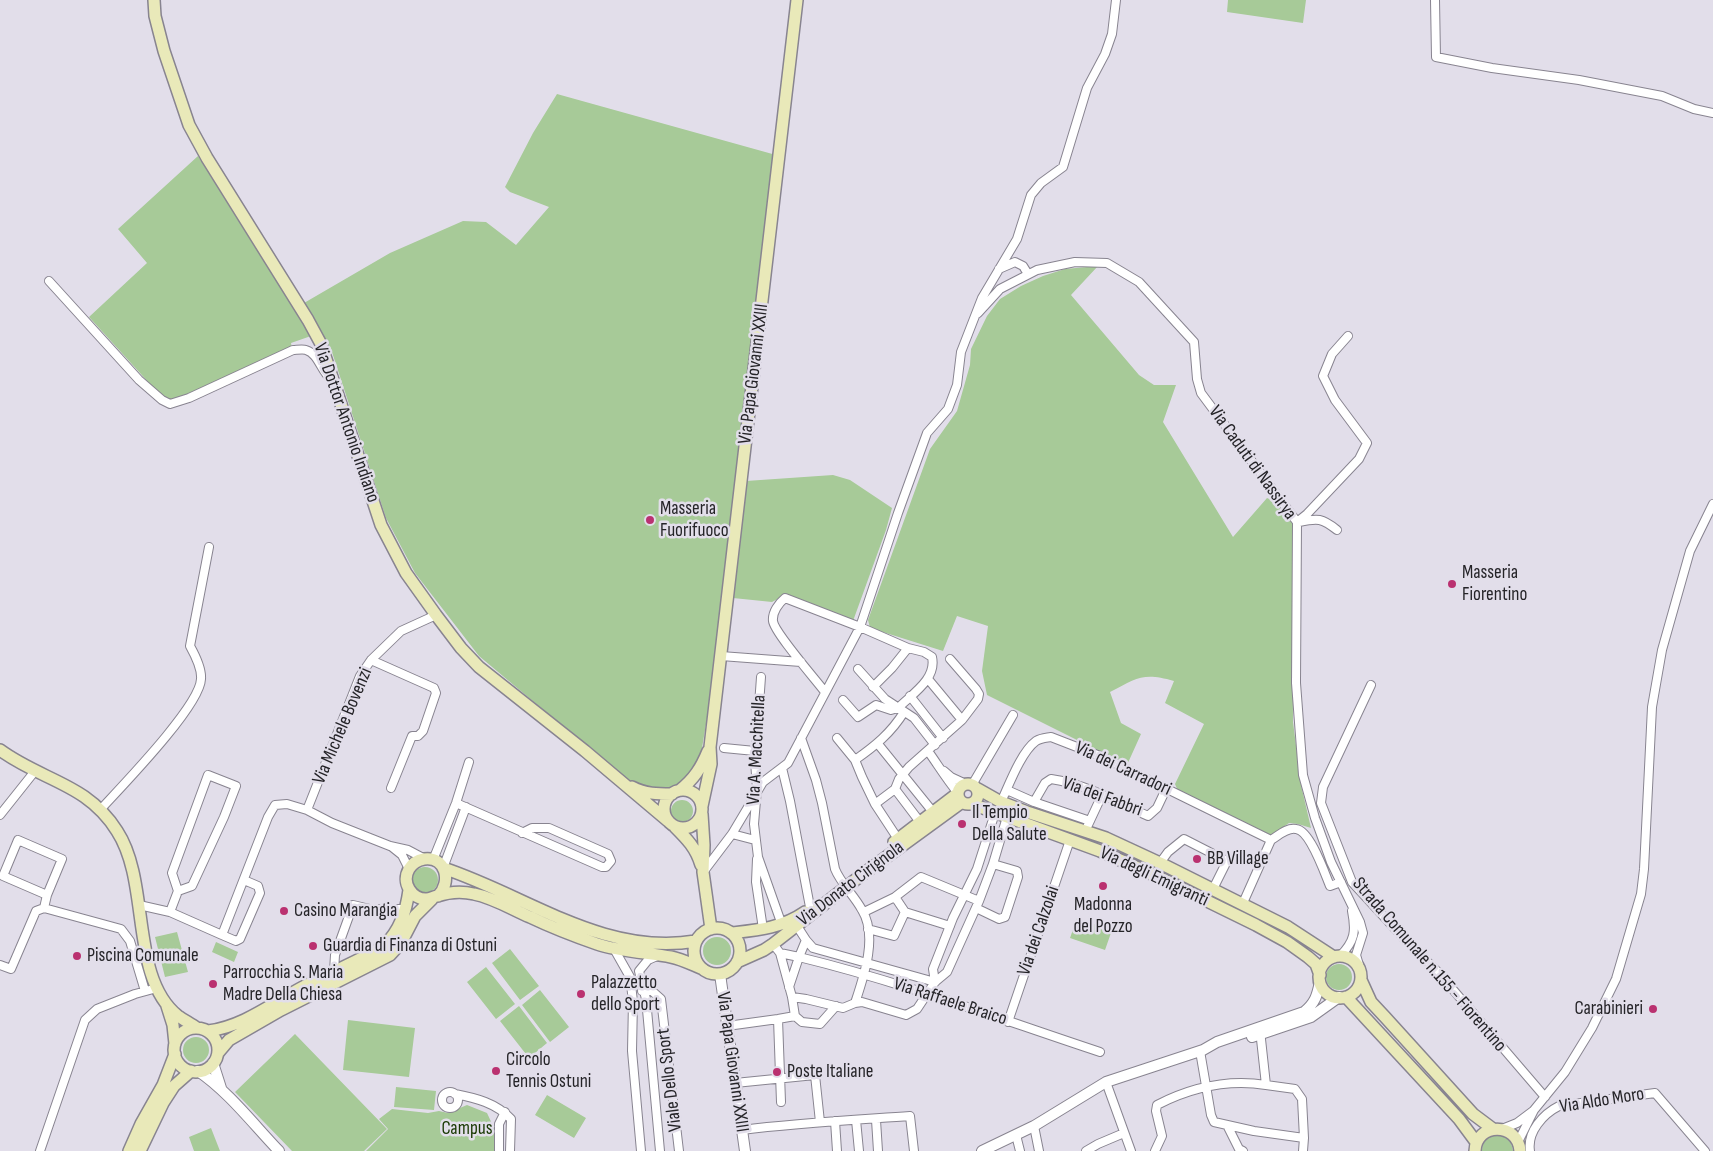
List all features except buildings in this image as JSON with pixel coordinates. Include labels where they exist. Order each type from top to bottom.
[{"type":"main road","name":"Via Dottor Antonio Indiano","points":[[154,0],[155,16],[164,50],[189,125],[207,158],[321,344],[381,525],[406,573],[461,648],[479,667],[626,785],[671,824]]},
{"type":"main road","name":"Via Papa Giovanni XXIII","points":[[703,872],[702,810],[711,764],[710,747],[797,0]]},
{"type":"main road","name":"Via Papa Giovanni XXIII","points":[[676,792],[691,782],[702,766],[710,747]]},
{"type":"main road","points":[[0,750],[36,771],[70,786],[100,810],[117,831],[131,864],[149,965],[157,988],[177,1016],[203,1029],[216,1040],[216,1058]]},
{"type":"main road","name":"Via Dottor Antonio Indiano","points":[[626,785],[641,792],[658,794],[676,792]]},
{"type":"main road","points":[[676,792],[692,792],[697,795],[702,810],[696,824],[691,827],[680,828],[671,824],[664,810],[668,798],[676,792]]},
{"type":"main road","name":"Via degli Emigranti","points":[[968,793],[1088,826],[1106,838],[1243,903],[1288,927],[1337,957],[1347,957],[1353,961],[1371,1002],[1385,1018],[1474,1114],[1498,1129],[1515,1136],[1519,1147]]},
{"type":"main road","name":"Via degli Emigranti","points":[[968,793],[995,813],[1100,851],[1156,876],[1280,937],[1308,956],[1316,964],[1320,979],[1327,993],[1342,997],[1459,1119],[1476,1147]]},
{"type":"main road","name":"Via Donato Cirignola","points":[[737,962],[764,950],[776,949],[844,884],[898,839],[932,812],[968,793]]},
{"type":"main road","name":"Via Donato Cirignola","points":[[731,933],[782,925],[844,884],[968,793]]},
{"type":"main road","name":"Via Papa Giovanni XXIII","points":[[671,824],[689,840],[697,853],[703,872],[711,929]]},
{"type":"main road","points":[[129,1151],[144,1117],[163,1085],[177,1040],[185,1031],[223,1029],[384,946],[392,937],[406,909],[409,890],[406,880],[409,869],[413,864],[429,860],[443,868],[592,931],[641,942],[675,945],[696,941]]},
{"type":"main road","points":[[166,1002],[173,1024],[175,1050],[181,1065],[194,1071],[204,1070],[216,1058],[229,1040],[281,1010],[390,955],[401,943],[416,916],[442,891],[446,880],[443,868]]},
{"type":"main road","points":[[409,890],[419,898],[435,897],[461,891],[486,896],[531,918],[599,945],[674,958],[714,974],[727,972],[737,962],[740,949],[735,937],[731,933],[718,928],[711,929],[696,941],[695,956],[703,969]]},
{"type":"main road","points":[[1320,979],[1324,964],[1337,957]]},
{"type":"main road","points":[[1342,997],[1356,990],[1361,976]]},
{"type":"main road","points":[[140,1151],[162,1103],[174,1086],[194,1071]]},
{"type":"main road","points":[[1476,1147],[1486,1131],[1498,1129]]},
{"type":"street","points":[[703,872],[732,834],[763,782],[788,763],[860,627],[898,513],[928,433],[948,409],[957,385],[961,352],[982,298],[1017,239],[1031,194],[1063,167],[1087,88],[1105,54],[1112,34],[1116,0]]},
{"type":"street","points":[[1435,0],[1436,57],[1492,68],[1579,80],[1662,96],[1694,109],[1713,113]]},
{"type":"street","points":[[999,269],[1015,262],[1023,266],[1028,274]]},
{"type":"street","name":"Via Caduti di Nassirya","points":[[976,314],[1000,289],[1037,270],[1075,262],[1107,263],[1139,282],[1194,342],[1201,393],[1297,522],[1296,683],[1303,775],[1314,818],[1360,922],[1363,933],[1356,955],[1361,976]]},
{"type":"street","points":[[49,281],[139,380],[162,400],[170,404],[189,398],[293,350],[306,350],[315,357],[327,377],[334,382]]},
{"type":"street","points":[[991,282],[1000,289]]},
{"type":"street","points":[[1297,522],[1308,514],[1359,459],[1367,443],[1335,400],[1324,376],[1332,354],[1348,336]]},
{"type":"street","points":[[1498,1129],[1517,1123],[1534,1110],[1565,1072],[1592,1028],[1616,979],[1641,894],[1644,870],[1652,708],[1662,650],[1690,551],[1713,504]]},
{"type":"street","points":[[1297,522],[1317,518],[1327,522],[1337,530]]},
{"type":"street","points":[[100,810],[179,722],[196,695],[201,679],[196,657],[190,646],[209,547]]},
{"type":"street","points":[[825,692],[776,629],[773,621],[777,605],[785,598],[908,648],[924,652],[932,657],[934,664],[928,679],[910,696],[901,710],[895,727],[878,744],[855,760]]},
{"type":"street","name":"Via Michele Bovenzi","points":[[307,810],[360,676],[371,660],[402,632],[436,615]]},
{"type":"street","points":[[873,687],[908,648]]},
{"type":"street","points":[[721,656],[801,662]]},
{"type":"street","points":[[875,804],[895,789],[903,774],[962,720],[978,699],[979,694],[950,659]]},
{"type":"street","points":[[371,660],[434,688],[436,693],[423,731],[418,736],[412,736],[391,788]]},
{"type":"street","points":[[858,668],[884,699],[914,718],[935,745]]},
{"type":"street","name":"Via A. Macchitella","points":[[758,857],[754,824],[756,793],[755,751],[761,677]]},
{"type":"street","points":[[928,679],[962,720]]},
{"type":"street","name":"Strada Comunale n.155 - Fiorentino","points":[[1370,685],[1323,787],[1321,803],[1352,882],[1411,946],[1436,970],[1544,1097]]},
{"type":"street","points":[[910,696],[943,738]]},
{"type":"street","points":[[843,700],[858,717],[876,705],[891,710],[901,710]]},
{"type":"street","points":[[968,793],[1013,715]]},
{"type":"street","points":[[801,738],[816,780],[835,868],[864,912],[868,929],[870,941],[854,1003]]},
{"type":"street","points":[[837,738],[855,760],[875,804],[898,839]]},
{"type":"street","name":"Via dei Carradori","points":[[1002,802],[1025,755],[1034,742],[1042,738],[1051,738],[1100,756],[1271,840]]},
{"type":"street","points":[[878,744],[932,812]]},
{"type":"street","points":[[724,748],[755,751]]},
{"type":"street","points":[[928,751],[948,782],[968,793]]},
{"type":"street","points":[[222,935],[268,817],[275,805],[287,804],[307,810],[332,823],[390,846],[408,850],[429,860],[456,803],[469,762]]},
{"type":"street","points":[[782,768],[810,907]]},
{"type":"street","points":[[942,770],[968,793]]},
{"type":"street","points":[[0,815],[36,771]]},
{"type":"street","points":[[170,912],[178,891],[172,873],[208,774],[236,786],[224,817],[192,886],[178,891]]},
{"type":"street","name":"Via dei Fabbri","points":[[1007,790],[1034,802],[1045,783],[1051,779],[1083,786],[1148,816],[1157,808],[1166,789]]},
{"type":"street","points":[[895,789],[920,822]]},
{"type":"street","points":[[1034,802],[1088,826],[1102,795]]},
{"type":"street","points":[[456,803],[466,806],[522,833],[602,867],[606,867],[611,861],[608,854],[549,828],[532,828],[522,833]]},
{"type":"street","points":[[443,868],[466,806]]},
{"type":"street","points":[[935,982],[933,969],[950,926],[977,870],[995,813]]},
{"type":"street","points":[[792,997],[806,998],[843,1008],[862,1002],[906,1016],[917,1009],[935,982],[947,972],[978,904],[993,864],[1007,817]]},
{"type":"street","points":[[1243,903],[1271,840],[1295,828],[1302,831],[1311,844],[1330,886],[1341,882]]},
{"type":"street","points":[[732,834],[756,840]]},
{"type":"street","name":"Via degli Emigranti","points":[[1160,863],[1168,852],[1184,838],[1227,860],[1213,889]]},
{"type":"street","points":[[44,908],[47,895],[62,859],[18,840],[3,876],[47,895]]},
{"type":"street","name":"Via dei Calzolai","points":[[1008,1022],[1070,840]]},
{"type":"street","points":[[390,846],[402,855],[409,869]]},
{"type":"street","points":[[758,857],[782,925]]},
{"type":"street","points":[[758,857],[756,882],[763,929]]},
{"type":"street","points":[[864,912],[895,897],[921,877],[964,895],[999,919],[1005,917],[1018,877],[1016,871],[993,864]]},
{"type":"street","points":[[139,905],[170,912],[236,941],[240,939],[260,892],[258,886],[244,880]]},
{"type":"street","points":[[895,897],[905,912],[950,926]]},
{"type":"street","name":"Via Caduti di Nassirya","points":[[1337,957],[1348,948],[1355,929],[1351,904]]},
{"type":"street","points":[[334,972],[335,955],[354,905],[370,909],[406,909]]},
{"type":"street","points":[[0,965],[10,969],[36,911],[44,908],[121,929],[130,941],[145,991]]},
{"type":"street","points":[[868,929],[894,936],[905,912]]},
{"type":"street","points":[[789,987],[806,940],[798,926]]},
{"type":"street","name":"Via Raffaele Braico","points":[[806,940],[813,948],[935,982]]},
{"type":"street","name":"Viale Dello Sport","points":[[613,947],[630,977],[632,991],[632,1051],[641,1151]]},
{"type":"street","points":[[776,949],[792,997],[795,1016],[802,1022],[820,1024],[836,1006]]},
{"type":"street","name":"Via Raffaele Braico","points":[[776,949],[951,1000],[1008,1022],[1100,1052]]},
{"type":"street","name":"Viale Dello Sport","points":[[658,955],[648,960],[640,971],[645,991],[660,1151]]},
{"type":"street","name":"Via Papa Giovanni XXIII","points":[[720,974],[745,1151]]},
{"type":"street","points":[[988,1150],[1034,1126],[1106,1082],[1201,1051],[1219,1049],[1304,1012],[1312,1006],[1317,998],[1320,979]]},
{"type":"street","points":[[40,1151],[85,1020],[96,1009],[157,988]]},
{"type":"street","points":[[632,991],[645,991]]},
{"type":"street","name":"Viale Dello Sport","points":[[645,991],[652,991],[661,999],[679,1151]]},
{"type":"street","points":[[1260,1031],[1312,1017],[1342,997]]},
{"type":"street","points":[[727,1026],[795,1016]]},
{"type":"street","points":[[778,1020],[781,1102]]},
{"type":"street","points":[[1260,1031],[1266,1085]]},
{"type":"street","points":[[1201,1051],[1211,1115],[1214,1122],[1304,1138]]},
{"type":"street","points":[[216,1058],[216,1074],[222,1091]]},
{"type":"street","points":[[194,1071],[209,1078],[280,1151]]},
{"type":"street","points":[[735,1083],[815,1075],[820,1122]]},
{"type":"street","points":[[1106,1082],[1131,1151]]},
{"type":"street","points":[[1155,1151],[1162,1136],[1156,1111],[1157,1105],[1206,1086],[1248,1082],[1295,1089],[1302,1099],[1303,1151]]},
{"type":"street","name":"Via Aldo Moro","points":[[1530,1151],[1530,1139],[1534,1130],[1550,1110],[1559,1106],[1655,1093],[1706,1151]]},
{"type":"street","points":[[456,1094],[473,1097],[505,1112],[511,1119],[510,1151]]},
{"type":"street","points":[[1519,1147],[1534,1110]]},
{"type":"street","points":[[499,1151],[499,1124],[505,1112]]},
{"type":"street","points":[[742,1130],[910,1116],[914,1151]]},
{"type":"street","points":[[856,1120],[859,1151]]},
{"type":"street","points":[[876,1120],[878,1151]]},
{"type":"street","points":[[836,1121],[838,1151]]},
{"type":"street","points":[[1034,1126],[1039,1151]]},
{"type":"street","points":[[1228,1126],[1243,1151]]},
{"type":"street","points":[[1086,1151],[1124,1133]]},
{"type":"street","points":[[1016,1135],[1020,1151]]},
{"type":"green space","points":[[1228,0],[1306,0],[1303,23],[1227,12]]},
{"type":"green space","points":[[557,94],[776,155],[714,676],[702,748],[696,768],[681,784],[656,791],[626,779],[479,656],[415,573],[386,518],[331,349],[304,303],[390,253],[463,221],[486,222],[516,245],[549,207],[510,192],[505,187],[533,133]]},
{"type":"green space","points":[[198,156],[311,336],[291,343],[292,348],[173,403],[160,395],[89,317],[147,263],[118,229]]},
{"type":"green space","points":[[1098,266],[1071,295],[1139,375],[1154,385],[1176,385],[1163,422],[1233,537],[1267,498],[1276,502],[1292,523],[1293,722],[1301,785],[1311,828],[1289,823],[1271,836],[1178,791],[1175,784],[1204,724],[1165,703],[1174,681],[1155,677],[1140,678],[1110,692],[1121,723],[1141,734],[1127,765],[987,695],[982,671],[988,626],[957,616],[943,651],[870,628],[868,620],[930,449],[957,411],[970,365],[971,349],[987,316],[1000,299],[1021,286],[1043,276],[1065,269]]},
{"type":"green space","points":[[833,475],[850,480],[892,508],[886,530],[853,621],[783,596],[772,602],[733,598],[746,481]]},
{"type":"green space","points":[[682,800],[690,803],[693,811],[690,819],[682,822],[674,819],[671,811],[674,803]]},
{"type":"green space","points":[[425,867],[434,871],[438,880],[434,889],[425,893],[416,889],[412,880],[416,871]]},
{"type":"green space","points":[[1077,918],[1112,930],[1105,950],[1070,938]]},
{"type":"green space","points":[[177,932],[188,972],[165,977],[155,937]]},
{"type":"green space","points":[[717,937],[727,941],[731,951],[727,961],[717,965],[707,961],[703,951],[707,941]]},
{"type":"green space","points":[[216,942],[238,952],[234,962],[212,952]]},
{"type":"green space","points":[[510,949],[539,986],[520,1000],[492,963]]},
{"type":"green space","points":[[1339,964],[1348,968],[1352,977],[1348,986],[1339,990],[1330,986],[1326,977],[1330,968]]},
{"type":"green space","points":[[486,967],[515,1004],[496,1019],[467,982]]},
{"type":"green space","points":[[540,990],[569,1027],[550,1042],[522,1005]]},
{"type":"green space","points":[[519,1006],[547,1043],[529,1058],[500,1021]]},
{"type":"green space","points":[[348,1020],[415,1028],[409,1077],[343,1070]]},
{"type":"green space","points":[[295,1034],[387,1129],[364,1151],[292,1151],[235,1092]]},
{"type":"green space","points":[[196,1037],[205,1041],[209,1050],[205,1059],[196,1063],[187,1059],[183,1050],[187,1041]]},
{"type":"green space","points":[[396,1087],[436,1091],[434,1110],[394,1107]]},
{"type":"green space","points":[[547,1095],[586,1118],[574,1138],[535,1115]]},
{"type":"green space","name":"Campus","points":[[467,1105],[487,1113],[494,1128],[494,1151],[366,1151],[388,1129],[379,1119],[392,1109],[448,1113]]},
{"type":"green space","points":[[211,1128],[220,1151],[194,1151],[189,1137]]},
{"type":"green space","points":[[1496,1134],[1508,1140],[1513,1151],[1482,1151],[1486,1140]]},
{"type":"place","name":"Masseria Fuorifuoco","points":[[650,520]]},
{"type":"place","name":"Masseria Fiorentino","points":[[1452,584]]},
{"type":"place","name":"Il Tempio Della Salute","points":[[962,824]]},
{"type":"place","name":"BB Village","points":[[1197,859]]},
{"type":"place","name":"Madonna del Pozzo","points":[[1103,886]]},
{"type":"place","name":"Casino Marangia","points":[[284,911]]},
{"type":"place","name":"Guardia di Finanza di Ostuni","points":[[313,946]]},
{"type":"place","name":"Piscina Comunale","points":[[77,956]]},
{"type":"place","name":"Parrocchia S. Maria Madre Della Chiesa","points":[[213,984]]},
{"type":"place","name":"Palazzetto dello Sport","points":[[581,994]]},
{"type":"place","name":"Carabinieri","points":[[1653,1009]]},
{"type":"place","name":"Circolo Tennis Ostuni","points":[[496,1071]]},
{"type":"place","name":"Poste Italiane","points":[[777,1072]]}]
